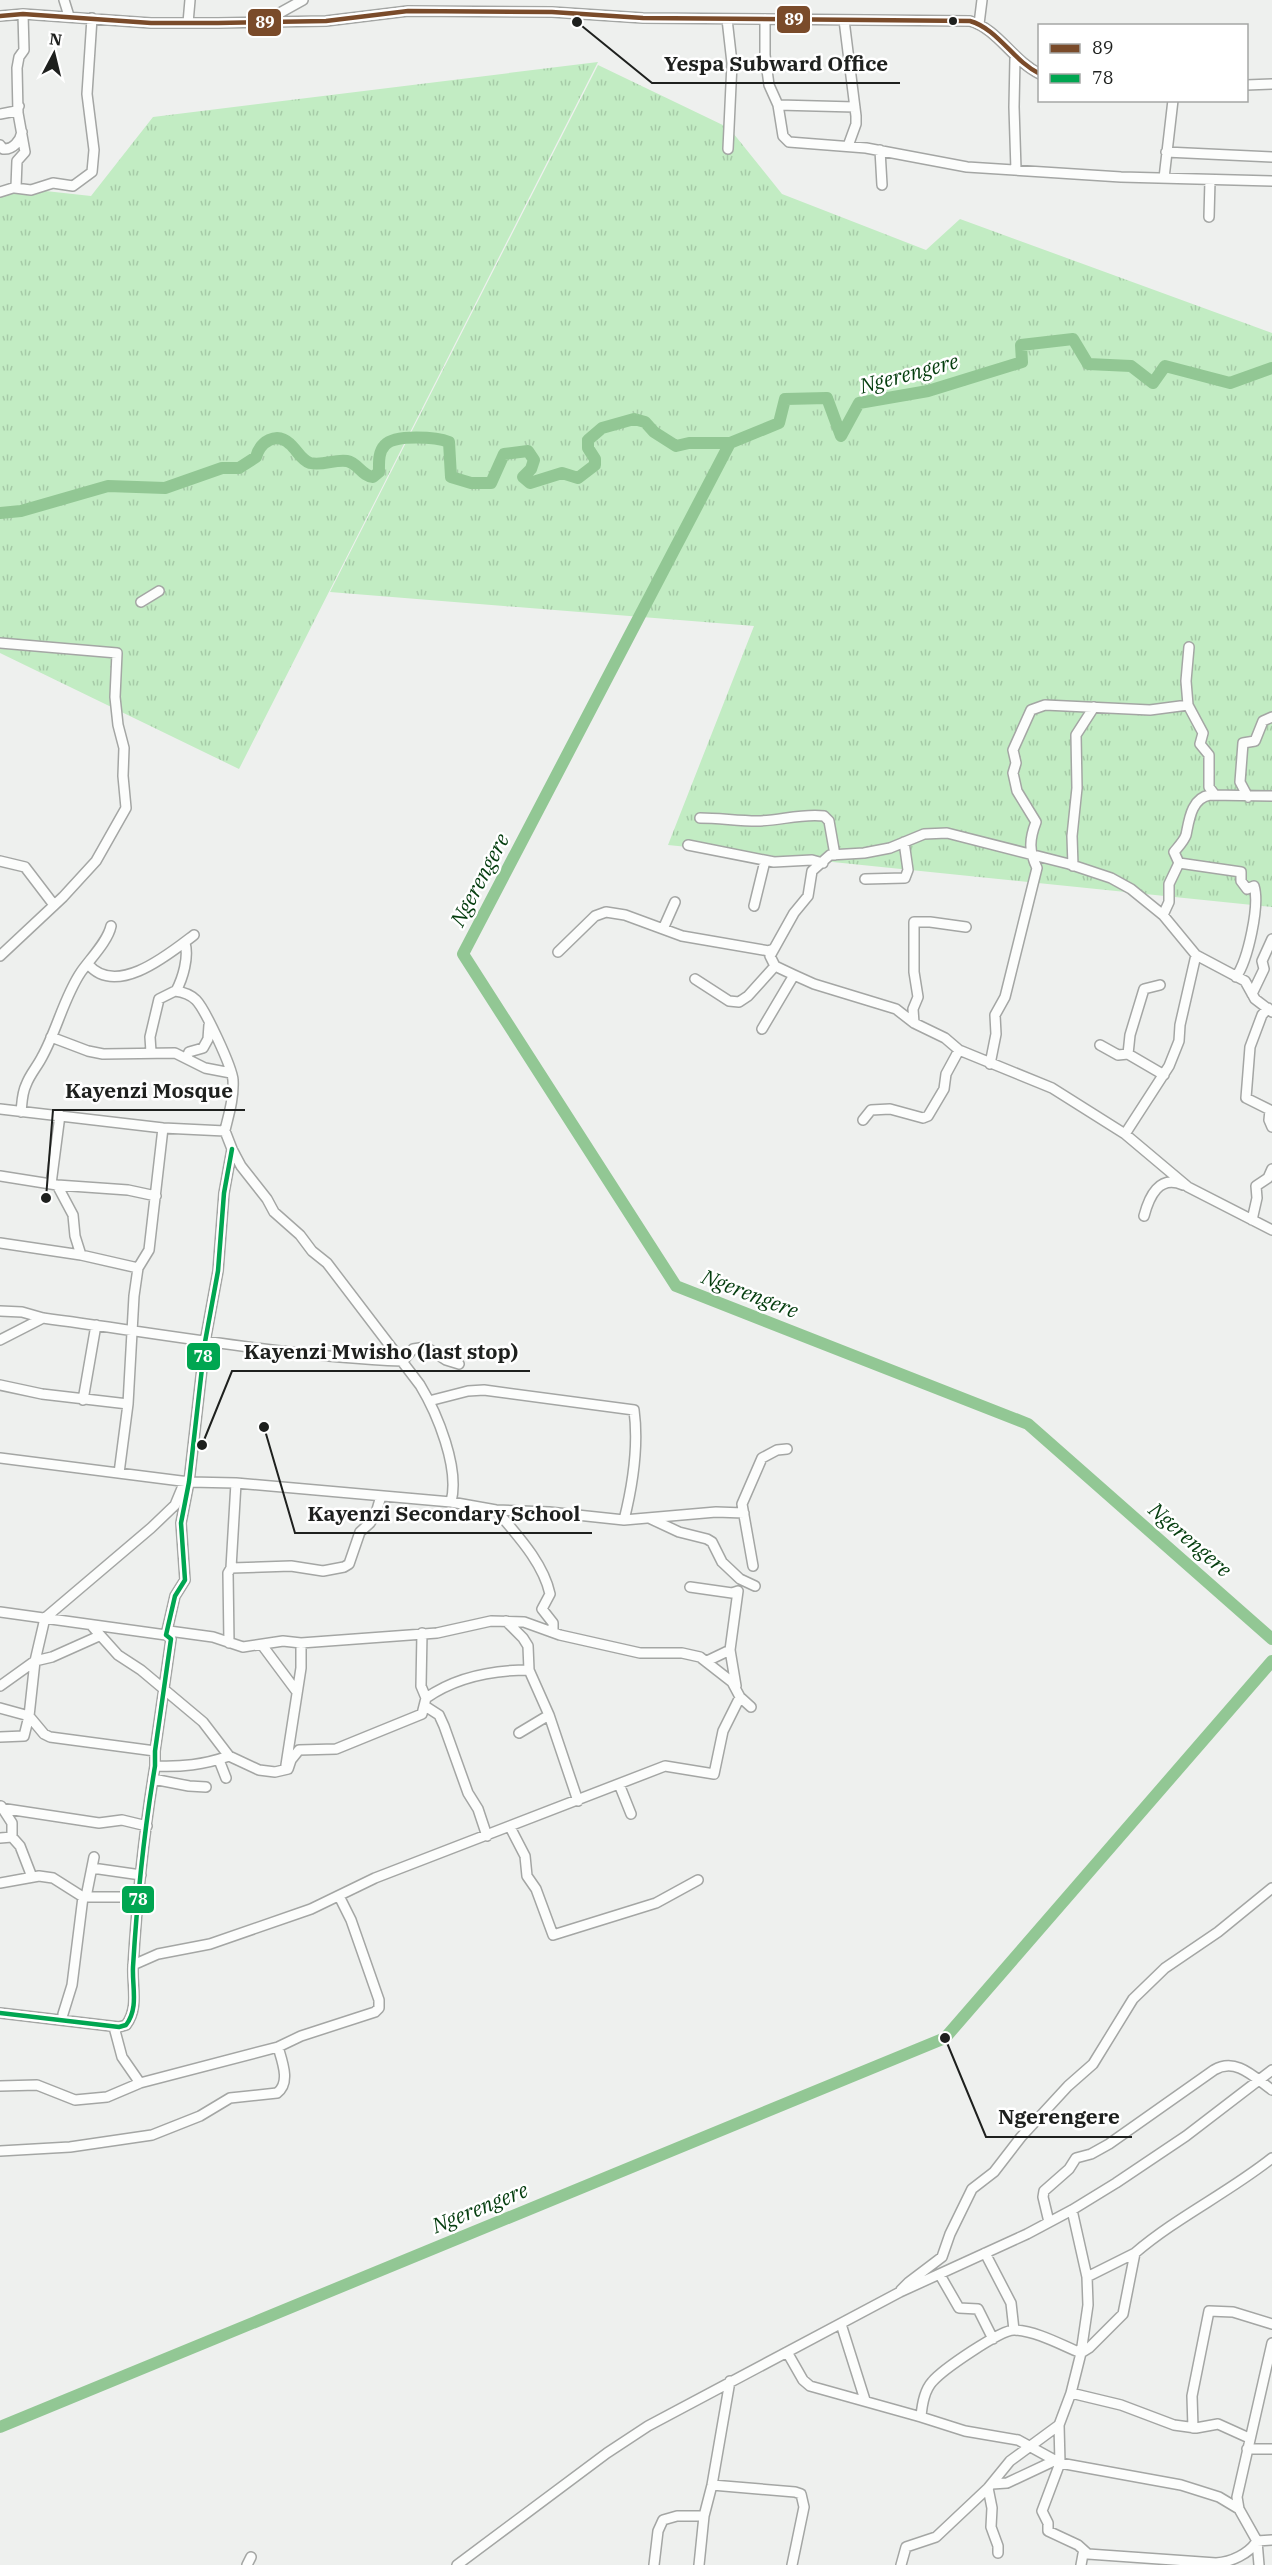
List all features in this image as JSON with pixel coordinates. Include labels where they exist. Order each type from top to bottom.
[{"type":"street","points":[[64,0],[69,16]]},
{"type":"street","points":[[188,23],[190,0]]},
{"type":"street","points":[[265,21],[303,0]]},
{"type":"street","points":[[979,24],[982,0]]},
{"type":"street","points":[[0,16],[23,14],[151,23],[188,23],[326,21],[408,11],[552,12],[604,17],[956,21],[979,24],[1015,58],[1038,73]]},
{"type":"street","points":[[15,188],[17,161],[25,152],[17,68],[19,57],[24,50],[23,14]]},
{"type":"street","points":[[0,192],[15,188],[31,190],[53,183],[75,186],[92,172],[94,150],[87,94],[92,18]]},
{"type":"street","points":[[727,19],[732,63],[728,149]]},
{"type":"street","points":[[765,19],[765,55],[769,85],[778,105],[783,136],[787,141],[880,150],[967,167],[1164,178],[1272,181]]},
{"type":"street","points":[[844,20],[856,124],[848,146]]},
{"type":"street","points":[[1015,58],[1016,170]]},
{"type":"street","points":[[1248,85],[1272,84]]},
{"type":"street","points":[[1164,178],[1173,102]]},
{"type":"street","points":[[778,105],[855,107]]},
{"type":"street","points":[[0,114],[16,111],[19,106]]},
{"type":"street","points":[[0,145],[3,149],[8,149],[20,140],[22,132]]},
{"type":"street","points":[[880,150],[882,185]]},
{"type":"street","points":[[1166,152],[1272,157]]},
{"type":"street","points":[[1209,217],[1210,180]]},
{"type":"street","points":[[141,602],[159,591]]},
{"type":"street","points":[[0,643],[117,653],[115,697],[118,725],[124,748],[123,776],[126,808],[96,861],[0,956]]},
{"type":"street","points":[[1163,915],[1169,902],[1169,884],[1179,863],[1174,852],[1186,837],[1189,815],[1210,792],[1209,755],[1200,744],[1203,734],[1188,705],[1186,681],[1189,647]]},
{"type":"street","points":[[990,1064],[996,1034],[995,1015],[1005,997],[1037,868],[1030,854],[1032,833],[1036,822],[1032,812],[1017,791],[1013,779],[1016,763],[1013,750],[1031,710],[1036,706],[1045,705],[1150,710],[1188,705]]},
{"type":"street","points":[[1073,866],[1072,836],[1077,788],[1076,735],[1094,707]]},
{"type":"street","points":[[1248,796],[1240,782],[1243,743],[1255,741],[1263,721],[1272,717]]},
{"type":"street","points":[[1210,792],[1272,796]]},
{"type":"street","points":[[700,818],[756,821],[812,814],[824,816],[829,822],[835,855]]},
{"type":"street","points":[[1188,1187],[1125,1134],[1052,1088],[959,1050],[945,1038],[914,1023],[896,1009],[814,984],[775,966],[770,956],[794,913],[808,896],[812,871],[824,863],[830,855],[864,853],[890,848],[924,834],[946,833],[1073,866],[1111,879],[1131,889],[1163,915],[1196,955],[1245,981],[1255,999],[1270,1010],[1262,1015],[1250,1047],[1246,1098],[1270,1110],[1269,1119],[1272,1127]]},
{"type":"street","points":[[865,879],[904,879],[908,870],[904,842]]},
{"type":"street","points":[[688,845],[765,861],[812,860],[824,863]]},
{"type":"street","points":[[0,861],[25,867],[54,905]]},
{"type":"street","points":[[754,906],[765,861]]},
{"type":"street","points":[[1179,863],[1240,872],[1241,880],[1247,890],[1254,886],[1257,903],[1251,934],[1242,968],[1236,977]]},
{"type":"street","points":[[663,929],[675,902]]},
{"type":"street","points":[[558,952],[590,921],[602,913],[619,913],[696,938],[769,951],[773,949]]},
{"type":"street","points":[[914,1023],[913,1009],[918,997],[914,972],[914,922],[966,927]]},
{"type":"street","points":[[21,1112],[27,1081],[51,1038],[77,978],[110,934],[111,926]]},
{"type":"street","points":[[88,963],[93,970],[110,975],[125,975],[145,968],[194,935]]},
{"type":"street","points":[[1252,994],[1264,969],[1262,961],[1272,939]]},
{"type":"street","points":[[0,942],[11,946]]},
{"type":"street","points":[[176,991],[182,978],[187,952],[185,943]]},
{"type":"street","points":[[1125,1134],[1164,1075],[1179,1041],[1191,971],[1196,955]]},
{"type":"street","points":[[1191,971],[1204,963],[1215,964]]},
{"type":"street","points":[[695,979],[729,1001],[739,1002],[748,996],[775,966]]},
{"type":"street","points":[[762,1029],[794,975]]},
{"type":"street","points":[[1128,1054],[1130,1035],[1144,988],[1160,985]]},
{"type":"street","points":[[151,1052],[150,1036],[157,1003],[165,994],[176,991],[195,999],[209,1022],[231,1073],[233,1088],[225,1130],[232,1149],[274,1212],[327,1263],[403,1361],[429,1401],[452,1467],[454,1479],[451,1502]]},
{"type":"street","points":[[187,1058],[189,1052],[203,1048],[206,1044],[209,1022]]},
{"type":"street","points":[[51,1038],[103,1054],[176,1053],[205,1068],[231,1073]]},
{"type":"street","points":[[1100,1045],[1118,1054],[1128,1054],[1164,1075]]},
{"type":"street","points":[[863,1120],[871,1110],[880,1108],[923,1118],[928,1116],[944,1089],[946,1074],[959,1050]]},
{"type":"street","points":[[0,1109],[163,1128],[225,1130]]},
{"type":"street","points":[[60,1115],[54,1184],[73,1215],[76,1242],[81,1255]]},
{"type":"street","points":[[119,1473],[128,1404],[131,1330],[138,1268],[149,1250],[163,1128]]},
{"type":"street","points":[[0,2013],[114,2027],[126,2025],[132,2018],[138,1897],[155,1766],[154,1751],[171,1639],[167,1633],[174,1601],[185,1580],[181,1523],[205,1342],[218,1271],[224,1193],[232,1149]]},
{"type":"street","points":[[1252,1220],[1257,1198],[1256,1186],[1268,1178],[1272,1169]]},
{"type":"street","points":[[0,1176],[54,1184],[128,1190],[156,1196]]},
{"type":"street","points":[[1144,1216],[1151,1195],[1158,1186],[1173,1182],[1188,1187],[1272,1230]]},
{"type":"street","points":[[0,1243],[81,1255],[138,1268]]},
{"type":"street","points":[[0,1311],[22,1312],[43,1318],[205,1342],[403,1361]]},
{"type":"street","points":[[0,1340],[43,1318]]},
{"type":"street","points":[[83,1400],[96,1325]]},
{"type":"street","points":[[403,1361],[413,1349],[424,1347],[430,1348],[446,1360],[459,1364]]},
{"type":"street","points":[[0,1385],[83,1400],[128,1404]]},
{"type":"street","points":[[429,1401],[468,1391],[484,1390],[634,1410],[636,1450],[632,1488],[624,1520]]},
{"type":"street","points":[[753,1566],[742,1504],[762,1458],[777,1450],[787,1449]]},
{"type":"street","points":[[0,1458],[187,1482],[236,1483],[451,1502],[496,1510],[549,1512],[624,1520],[716,1512],[744,1513]]},
{"type":"street","points":[[0,1737],[24,1736],[29,1716],[35,1661],[45,1618],[151,1528],[175,1505],[187,1482]]},
{"type":"street","points":[[229,1643],[228,1573],[231,1568],[236,1483]]},
{"type":"street","points":[[231,1568],[291,1566],[323,1571],[344,1567],[349,1564],[360,1532],[370,1523],[376,1513],[381,1496]]},
{"type":"street","points":[[496,1510],[519,1537],[544,1574],[550,1594],[542,1609],[553,1623],[554,1632]]},
{"type":"street","points":[[647,1517],[679,1532],[712,1542],[722,1562],[740,1579],[755,1586]]},
{"type":"street","points":[[133,1965],[158,1954],[210,1944],[249,1932],[311,1909],[375,1878],[665,1766],[714,1774],[723,1731],[738,1693],[730,1650],[738,1591],[732,1593],[690,1587]]},
{"type":"street","points":[[0,1612],[92,1626],[213,1637],[243,1647],[283,1641],[301,1643],[437,1633],[477,1623],[524,1622],[554,1632],[640,1653],[682,1653],[700,1656],[751,1707]]},
{"type":"street","points":[[506,1621],[528,1646],[529,1670],[549,1715],[578,1801]]},
{"type":"street","points":[[92,1626],[118,1655],[141,1670],[203,1722],[229,1756],[259,1770],[275,1772],[288,1769],[291,1760],[299,1750],[336,1749],[422,1714],[425,1702],[421,1686],[422,1633]]},
{"type":"street","points":[[0,1686],[35,1661],[62,1653],[99,1636]]},
{"type":"street","points":[[285,1770],[301,1668],[301,1643]]},
{"type":"street","points":[[262,1645],[297,1692]]},
{"type":"street","points":[[707,1661],[730,1650]]},
{"type":"street","points":[[425,1702],[436,1691],[480,1674],[529,1670]]},
{"type":"street","points":[[425,1702],[439,1715],[468,1793],[478,1809],[487,1836]]},
{"type":"street","points":[[0,1708],[29,1716],[44,1734],[50,1737],[154,1751]]},
{"type":"street","points":[[519,1732],[549,1715]]},
{"type":"street","points":[[155,1766],[186,1767],[229,1756]]},
{"type":"street","points":[[219,1760],[226,1778]]},
{"type":"street","points":[[153,1779],[206,1787]]},
{"type":"street","points":[[619,1784],[631,1814]]},
{"type":"street","points":[[1,1807],[99,1823],[123,1820],[147,1826]]},
{"type":"street","points":[[1,1807],[12,1823],[12,1837],[20,1846],[32,1876]]},
{"type":"street","points":[[510,1827],[525,1856],[527,1876],[536,1889],[553,1935],[656,1903],[698,1880]]},
{"type":"street","points":[[0,1838],[12,1837]]},
{"type":"street","points":[[63,2014],[72,1985],[85,1894],[94,1857]]},
{"type":"street","points":[[92,1868],[141,1875]]},
{"type":"street","points":[[0,1882],[32,1876],[53,1878],[85,1894],[138,1897]]},
{"type":"street","points":[[900,2292],[909,2282],[939,2261],[946,2252],[950,2234],[972,2189],[994,2172],[1021,2137],[1068,2086],[1093,2064],[1133,1999],[1165,1968],[1218,1932],[1272,1888]]},
{"type":"street","points":[[0,2086],[37,2085],[75,2100],[107,2097],[140,2083],[278,2047],[347,2020],[357,2019],[380,2008],[351,1920],[339,1896]]},
{"type":"street","points":[[114,2027],[122,2057],[140,2083]]},
{"type":"street","points":[[0,2151],[70,2147],[152,2135],[200,2116],[230,2098],[277,2092],[282,2088],[284,2078],[278,2047]]},
{"type":"street","points":[[1049,2222],[1043,2198],[1044,2191],[1069,2169],[1076,2158],[1091,2154],[1109,2144],[1219,2067],[1232,2064],[1238,2066],[1272,2090]]},
{"type":"street","points":[[457,2565],[607,2453],[674,2410],[900,2292],[1072,2210],[1186,2136],[1272,2070]]},
{"type":"street","points":[[1088,2277],[1135,2253],[1183,2217],[1252,2174],[1272,2158]]},
{"type":"street","points":[[1072,2210],[1088,2277],[1088,2305],[1081,2353],[1071,2393],[1059,2425],[1058,2462],[1042,2511],[1048,2523],[1047,2530],[1077,2545],[1088,2554]]},
{"type":"street","points":[[985,2253],[1011,2303],[1014,2330]]},
{"type":"street","points":[[1081,2353],[1123,2314],[1135,2253]]},
{"type":"street","points":[[939,2261],[959,2308],[978,2309],[993,2339]]},
{"type":"street","points":[[1193,2428],[1192,2396],[1209,2311],[1233,2312],[1272,2324]]},
{"type":"street","points":[[841,2324],[865,2400]]},
{"type":"street","points":[[921,2417],[923,2400],[931,2383],[945,2370],[993,2339],[1014,2330],[1043,2335],[1081,2353]]},
{"type":"street","points":[[1259,2565],[1257,2541],[1239,2509],[1237,2497],[1272,2343]]},
{"type":"street","points":[[787,2352],[807,2384],[965,2432],[1012,2438],[1032,2446],[1058,2462],[1181,2485],[1219,2497],[1239,2509]]},
{"type":"street","points":[[699,2565],[704,2516],[712,2485],[730,2381]]},
{"type":"street","points":[[1071,2393],[1122,2404],[1174,2426],[1193,2428],[1218,2424],[1250,2438]]},
{"type":"street","points":[[902,2565],[906,2547],[936,2537],[990,2486],[1010,2461],[1059,2425]]},
{"type":"street","points":[[1247,2449],[1272,2449]]},
{"type":"street","points":[[990,2486],[1007,2483],[1058,2462]]},
{"type":"street","points":[[712,2485],[801,2494],[804,2507],[792,2565]]},
{"type":"street","points":[[990,2486],[992,2527],[998,2553]]},
{"type":"street","points":[[654,2565],[658,2531],[663,2520],[677,2516],[704,2516]]},
{"type":"street","points":[[1257,2541],[1272,2540]]},
{"type":"street","points":[[1081,2565],[1083,2554],[1134,2559],[1188,2559],[1220,2563],[1252,2550],[1257,2541]]},
{"type":"green space","points":[[598,62],[239,769],[0,653],[0,186],[91,196],[153,117]]},
{"type":"green space","points":[[598,65],[729,128],[782,194],[926,250],[960,219],[1272,333],[1272,907],[668,845],[754,626],[330,592]]},
{"type":"waterway","name":"Ngerengere","points":[[1272,368],[1230,383],[1165,366],[1153,383],[1131,366],[1088,364],[1073,339],[1021,345],[1022,362],[928,391],[859,403],[841,436],[827,398],[785,399],[779,423],[730,443],[463,954],[676,1286],[1028,1424],[1272,1639]]},
{"type":"waterway","points":[[0,513],[21,511],[108,486],[165,488],[222,468],[239,468],[256,457],[261,447],[274,438],[285,440],[304,460],[310,463],[347,461],[373,477],[379,472],[381,451],[390,442],[406,438],[443,440],[449,442],[451,477],[471,483],[491,483],[504,454],[528,451],[534,460],[531,469],[523,477],[530,483],[562,473],[578,478],[595,465],[595,459],[588,448],[588,440],[602,428],[634,419],[645,422],[654,432],[676,446],[689,443],[730,443]]},
{"type":"waterway","name":"Ngerengere","points":[[0,2427],[945,2038],[1272,1661]]},
{"type":"transit line","name":"89","points":[[0,16],[23,14],[151,23],[218,23],[326,21],[408,11],[552,12],[643,18],[970,21],[989,31],[1038,73]]},
{"type":"transit line","name":"78","points":[[0,2013],[119,2027],[126,2025],[132,2012],[141,1866],[171,1639],[166,1635],[175,1596],[185,1580],[181,1523],[189,1482],[205,1342],[218,1271],[224,1193],[232,1149]]},
{"type":"place","name":"Yespa Subward Office","points":[[577,22]]},
{"type":"place","name":"Kayenzi Mosque","points":[[46,1198]]},
{"type":"place","name":"Kayenzi Secondary School","points":[[264,1427]]},
{"type":"place","name":"Kayenzi Mwisho (last stop)","points":[[202,1445]]},
{"type":"place","name":"Ngerengere","points":[[945,2038]]}]
